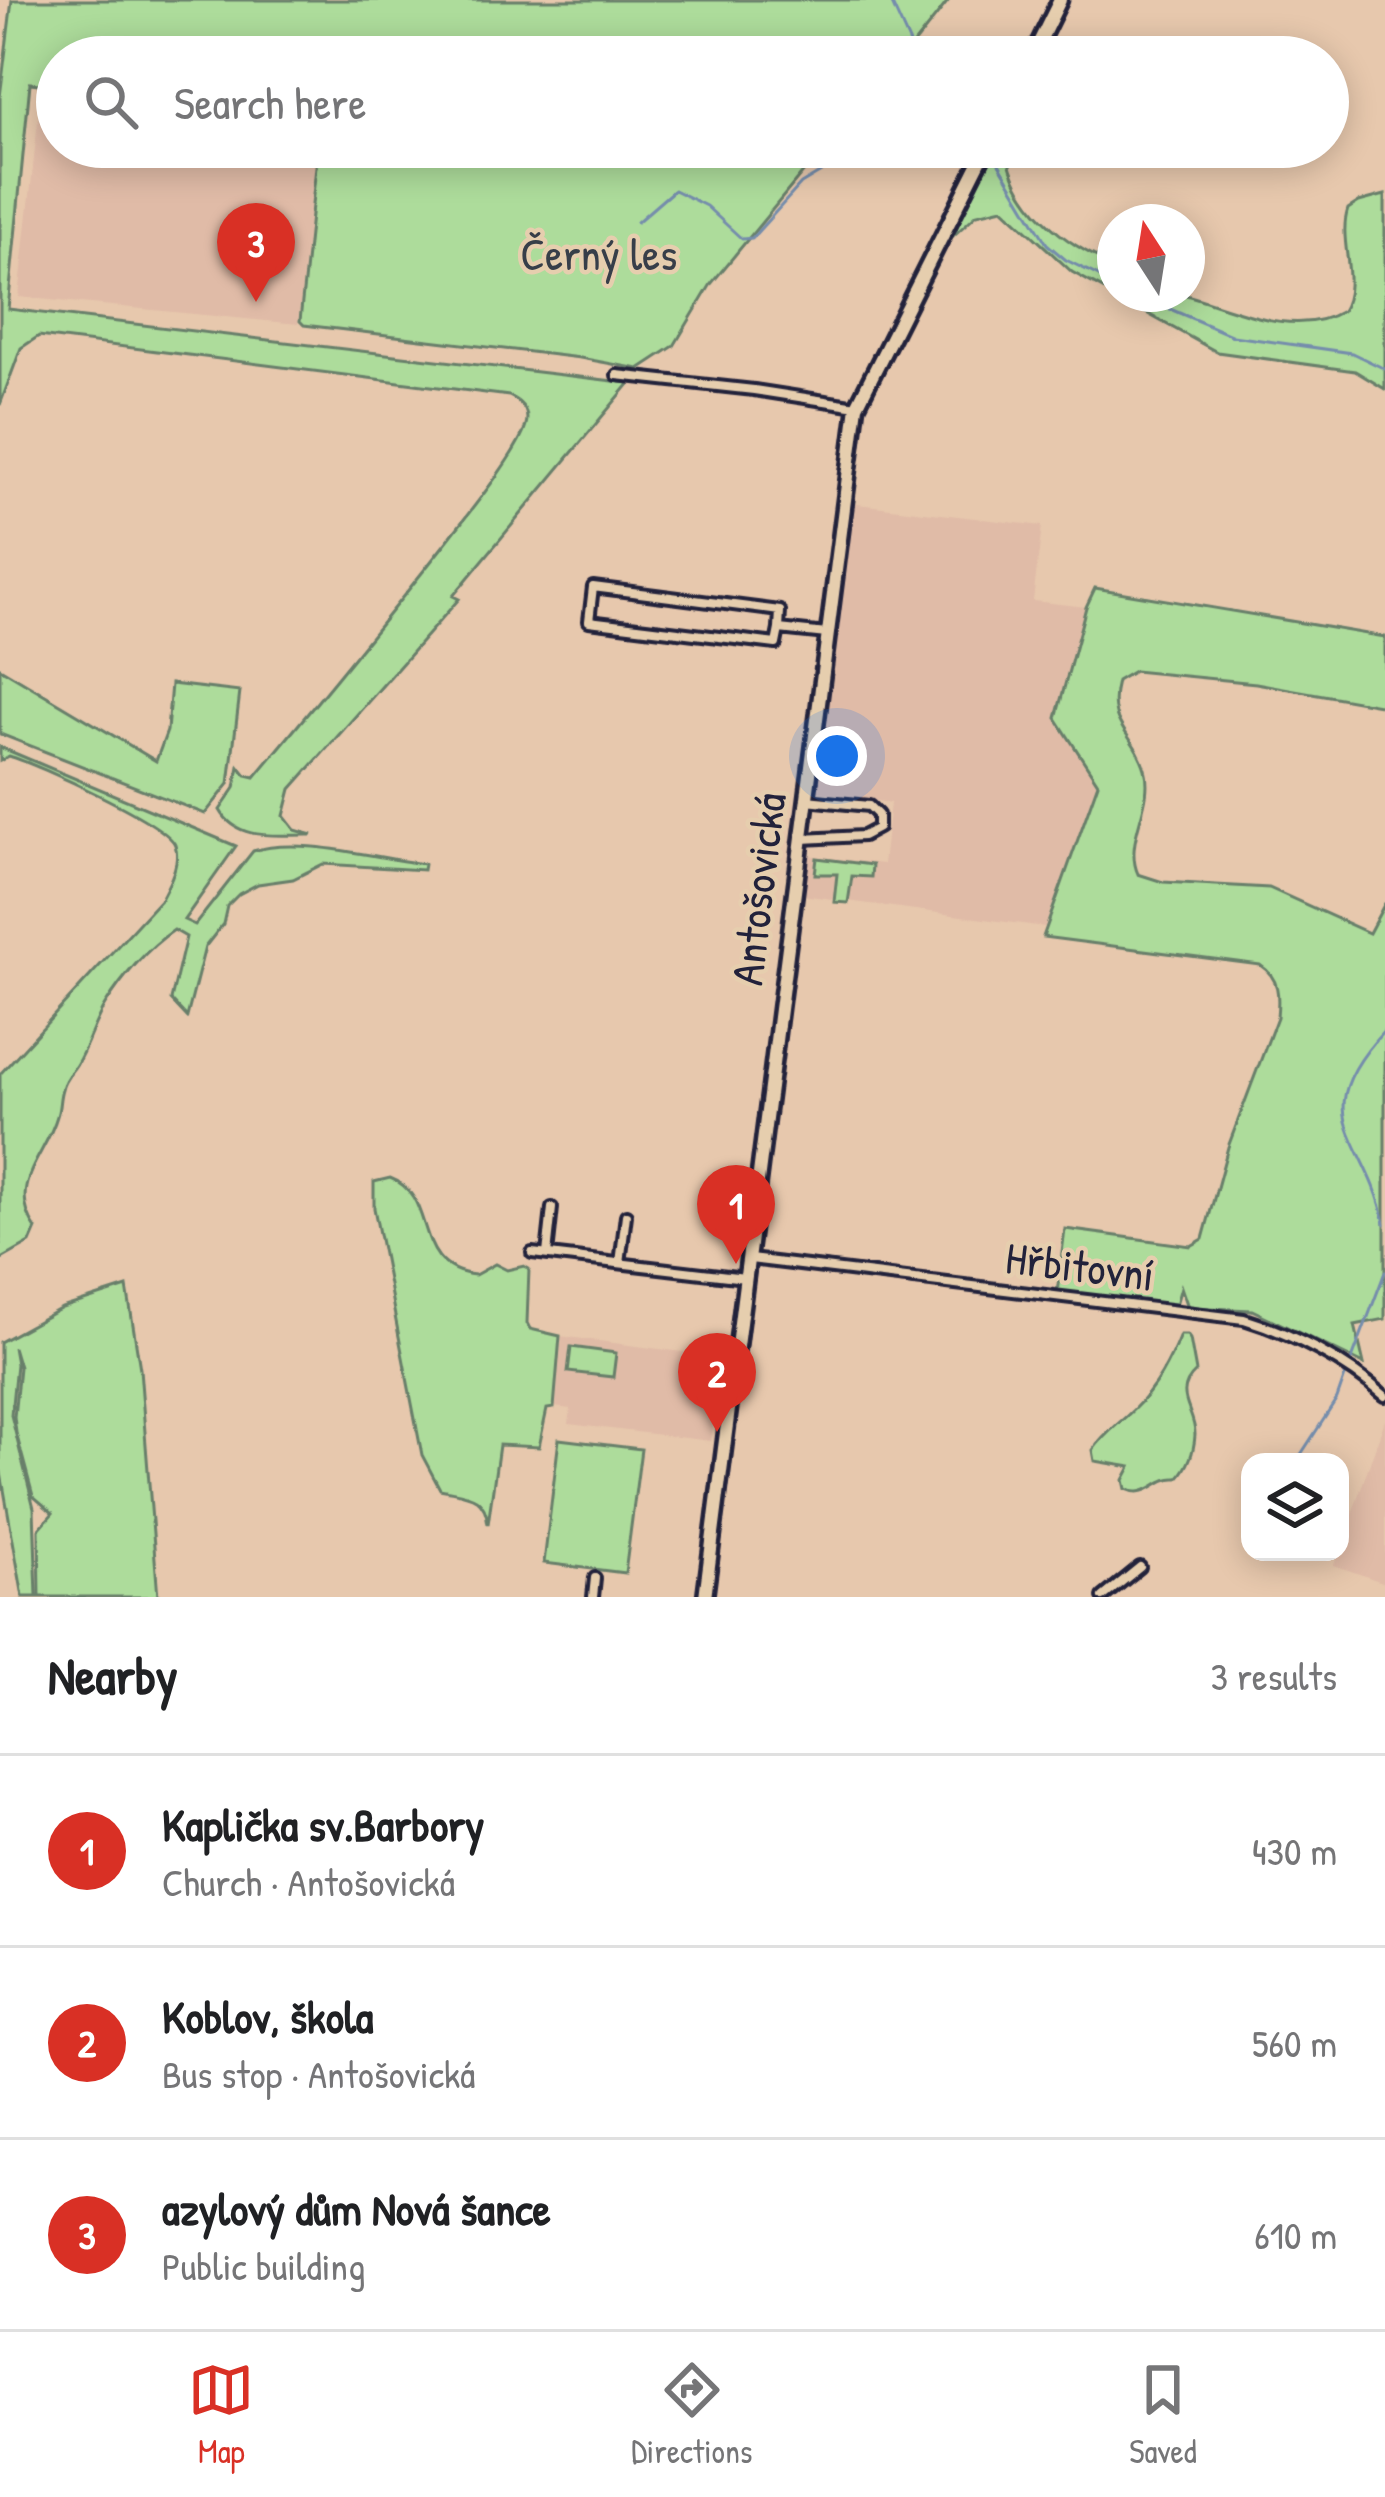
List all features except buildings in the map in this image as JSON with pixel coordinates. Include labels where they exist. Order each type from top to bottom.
[{"type":"street","points":[[1042,36],[1060,0]]},
{"type":"street","name":"Antošovická","points":[[705,1597],[857,406],[976,168]]},
{"type":"street","points":[[617,375],[857,406]]},
{"type":"street","points":[[593,587],[780,611],[779,628],[776,644],[590,621],[593,587]]},
{"type":"street","points":[[779,628],[827,634]]},
{"type":"street","points":[[801,839],[863,836],[878,828],[878,815],[869,806],[806,800]]},
{"type":"street","points":[[547,1255],[553,1208]]},
{"type":"street","points":[[620,1263],[626,1215]]},
{"type":"street","points":[[532,1253],[745,1279]]},
{"type":"street","name":"Hřbitovní","points":[[748,1258],[1244,1319],[1322,1354],[1366,1379],[1385,1396]]},
{"type":"street","points":[[1103,1597],[1140,1568]]},
{"type":"street","points":[[593,1597],[596,1578]]},
{"type":"shaded area","points":[[36,140],[36,168],[316,168],[298,324],[19,297]]},
{"type":"shaded area","points":[[849,503],[1042,526],[1033,601],[1086,607],[1056,718],[1098,782],[1045,927],[802,895],[806,855],[883,864],[890,803],[813,791]]},
{"type":"shaded area","points":[[560,1336],[721,1357],[711,1441],[569,1424],[571,1409],[554,1407]]},
{"type":"shaded area","points":[[1385,1420],[1385,1583],[1334,1565],[1349,1561],[1349,1522]]},
{"type":"green space","name":"Černý les","points":[[12,0],[949,0],[920,36],[36,36],[36,84],[30,83],[8,309],[630,383],[453,596],[459,599],[291,789],[284,816],[295,830],[313,835],[248,832],[228,821],[220,810],[235,788],[239,766],[255,777],[376,630],[503,467],[526,425],[526,411],[509,396],[39,336],[21,348],[0,405],[0,97]]},
{"type":"green space","name":"Černý les","points":[[316,168],[807,168],[711,284],[674,346],[639,369],[300,321]]},
{"type":"green space","points":[[984,168],[1011,168],[1044,220],[1097,257],[1097,286],[1072,272],[1003,208],[977,214],[952,237]]},
{"type":"green space","points":[[1385,195],[1385,389],[1355,371],[1217,352],[1144,312],[1205,312],[1205,302],[1262,318],[1304,322],[1342,311],[1349,287],[1348,209]]},
{"type":"green space","points":[[1095,588],[1385,637],[1385,706],[1256,683],[1134,671],[1117,681],[1114,696],[1118,719],[1140,756],[1147,782],[1134,848],[1138,874],[1163,882],[1269,888],[1369,933],[1385,903],[1385,1319],[1355,1325],[1364,1364],[1252,1310],[1188,1307],[1181,1287],[1175,1308],[1057,1293],[1065,1229],[1191,1246],[1203,1239],[1228,1147],[1278,1009],[1275,982],[1260,965],[1043,937],[1098,783],[1056,718]]},
{"type":"green space","points":[[0,668],[156,761],[167,731],[171,684],[240,692],[229,784],[205,814],[0,734]]},
{"type":"green space","points":[[0,747],[236,846],[184,920],[195,925],[253,851],[314,847],[424,864],[423,870],[323,864],[293,879],[258,884],[239,894],[227,906],[223,924],[205,947],[187,1017],[171,1000],[186,937],[174,930],[154,946],[112,995],[64,1082],[52,1131],[27,1184],[28,1213],[36,1229],[30,1243],[0,1260],[0,1074],[161,899],[176,858],[175,845],[149,823],[45,770],[9,756],[0,761]]},
{"type":"green space","points":[[817,858],[872,865],[871,877],[852,876],[848,903],[834,902],[837,874],[815,874]]},
{"type":"green space","points":[[390,1178],[415,1200],[432,1246],[454,1270],[475,1275],[495,1264],[507,1270],[529,1269],[527,1323],[530,1329],[560,1336],[554,1408],[547,1409],[539,1447],[499,1445],[488,1524],[478,1501],[440,1489],[422,1455],[374,1208],[374,1182]]},
{"type":"green space","points":[[127,1287],[140,1369],[158,1597],[40,1597],[39,1529],[53,1513],[33,1496],[16,1433],[19,1367],[13,1347],[11,1415],[34,1508],[37,1597],[23,1597],[0,1467],[0,1342],[62,1308]]},
{"type":"green space","points":[[1180,1335],[1190,1339],[1196,1372],[1185,1388],[1195,1435],[1192,1453],[1178,1478],[1134,1492],[1126,1489],[1124,1480],[1131,1467],[1095,1461],[1093,1450],[1149,1393]]},
{"type":"green space","points":[[571,1347],[616,1353],[613,1377],[568,1372]]},
{"type":"green space","points":[[559,1439],[641,1449],[625,1573],[544,1563]]},
{"type":"waterway","points":[[890,0],[906,36]]},
{"type":"waterway","points":[[637,222],[674,190],[706,206],[742,239],[752,238],[801,184],[828,168]]},
{"type":"waterway","points":[[1002,168],[1047,244],[1097,275]]},
{"type":"waterway","points":[[1177,312],[1233,336],[1352,353],[1385,369]]},
{"type":"waterway","points":[[1385,1030],[1360,1060],[1344,1107],[1385,1224]]},
{"type":"waterway","points":[[1351,1362],[1385,1272]]},
{"type":"waterway","points":[[1302,1453],[1337,1399],[1346,1373]]},
{"type":"place","name":"azylový dům Nová šance","points":[[256,302]]},
{"type":"place","name":"Kaplička sv.Barbory","points":[[736,1264]]},
{"type":"place","name":"Koblov, škola","points":[[717,1432]]}]
